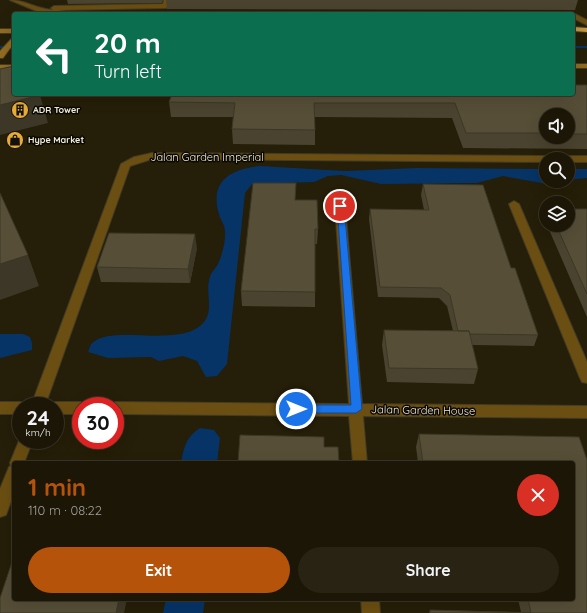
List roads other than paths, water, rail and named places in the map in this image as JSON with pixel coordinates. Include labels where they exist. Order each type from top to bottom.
[{"type":"highway","points":[[575,29],[587,26]]},
{"type":"main road","points":[[0,31],[12,35]]},
{"type":"main road","points":[[0,56],[12,39]]},
{"type":"main road","points":[[1,66],[12,67]]},
{"type":"main road","points":[[575,66],[587,66]]},
{"type":"street","points":[[13,0],[41,11],[106,12]]},
{"type":"street","points":[[54,0],[54,8]]},
{"type":"street","points":[[124,12],[170,7],[174,5],[174,0]]},
{"type":"street","points":[[41,11],[54,8],[167,3]]},
{"type":"street","points":[[575,17],[587,26]]},
{"type":"street","name":"Jalan Garden Imperial","points":[[41,397],[126,164],[137,159],[152,156],[539,159]]},
{"type":"street","points":[[575,159],[587,160]]},
{"type":"street","points":[[514,204],[587,378]]},
{"type":"street","points":[[340,206],[360,461]]},
{"type":"street","points":[[0,408],[12,408]]},
{"type":"street","name":"Jalan Garden House","points":[[124,408],[587,412]]},
{"type":"street","points":[[18,461],[22,449]]},
{"type":"street","points":[[0,510],[12,477]]},
{"type":"street","points":[[370,601],[371,613]]},
{"type":"water","points":[[260,166],[345,171],[417,168],[539,169],[539,183],[503,176],[477,183],[381,184],[341,175],[328,176],[314,182],[252,184],[245,193],[227,364],[217,376],[206,377],[197,361],[183,356],[159,361],[151,357],[108,358],[88,352],[91,344],[101,338],[126,335],[156,336],[186,333],[198,328],[206,319],[209,309],[208,287],[211,273],[217,266],[225,239],[225,229],[217,203],[217,193],[220,185],[225,179],[240,170]]},
{"type":"water","points":[[575,169],[587,169],[587,178],[575,179]]},
{"type":"water","points":[[0,334],[23,334],[30,337],[32,350],[0,358]]},
{"type":"water","points":[[200,428],[214,430],[220,438],[217,461],[181,461],[186,443],[195,431]]},
{"type":"water","points":[[166,601],[205,601],[203,613],[163,613]]},
{"type":"waterway","points":[[0,47],[12,47]]},
{"type":"waterway","points":[[575,47],[587,47]]},
{"type":"place","name":"ADR Tower","points":[[20,110]]},
{"type":"place","name":"Hype Market","points":[[15,140]]}]
